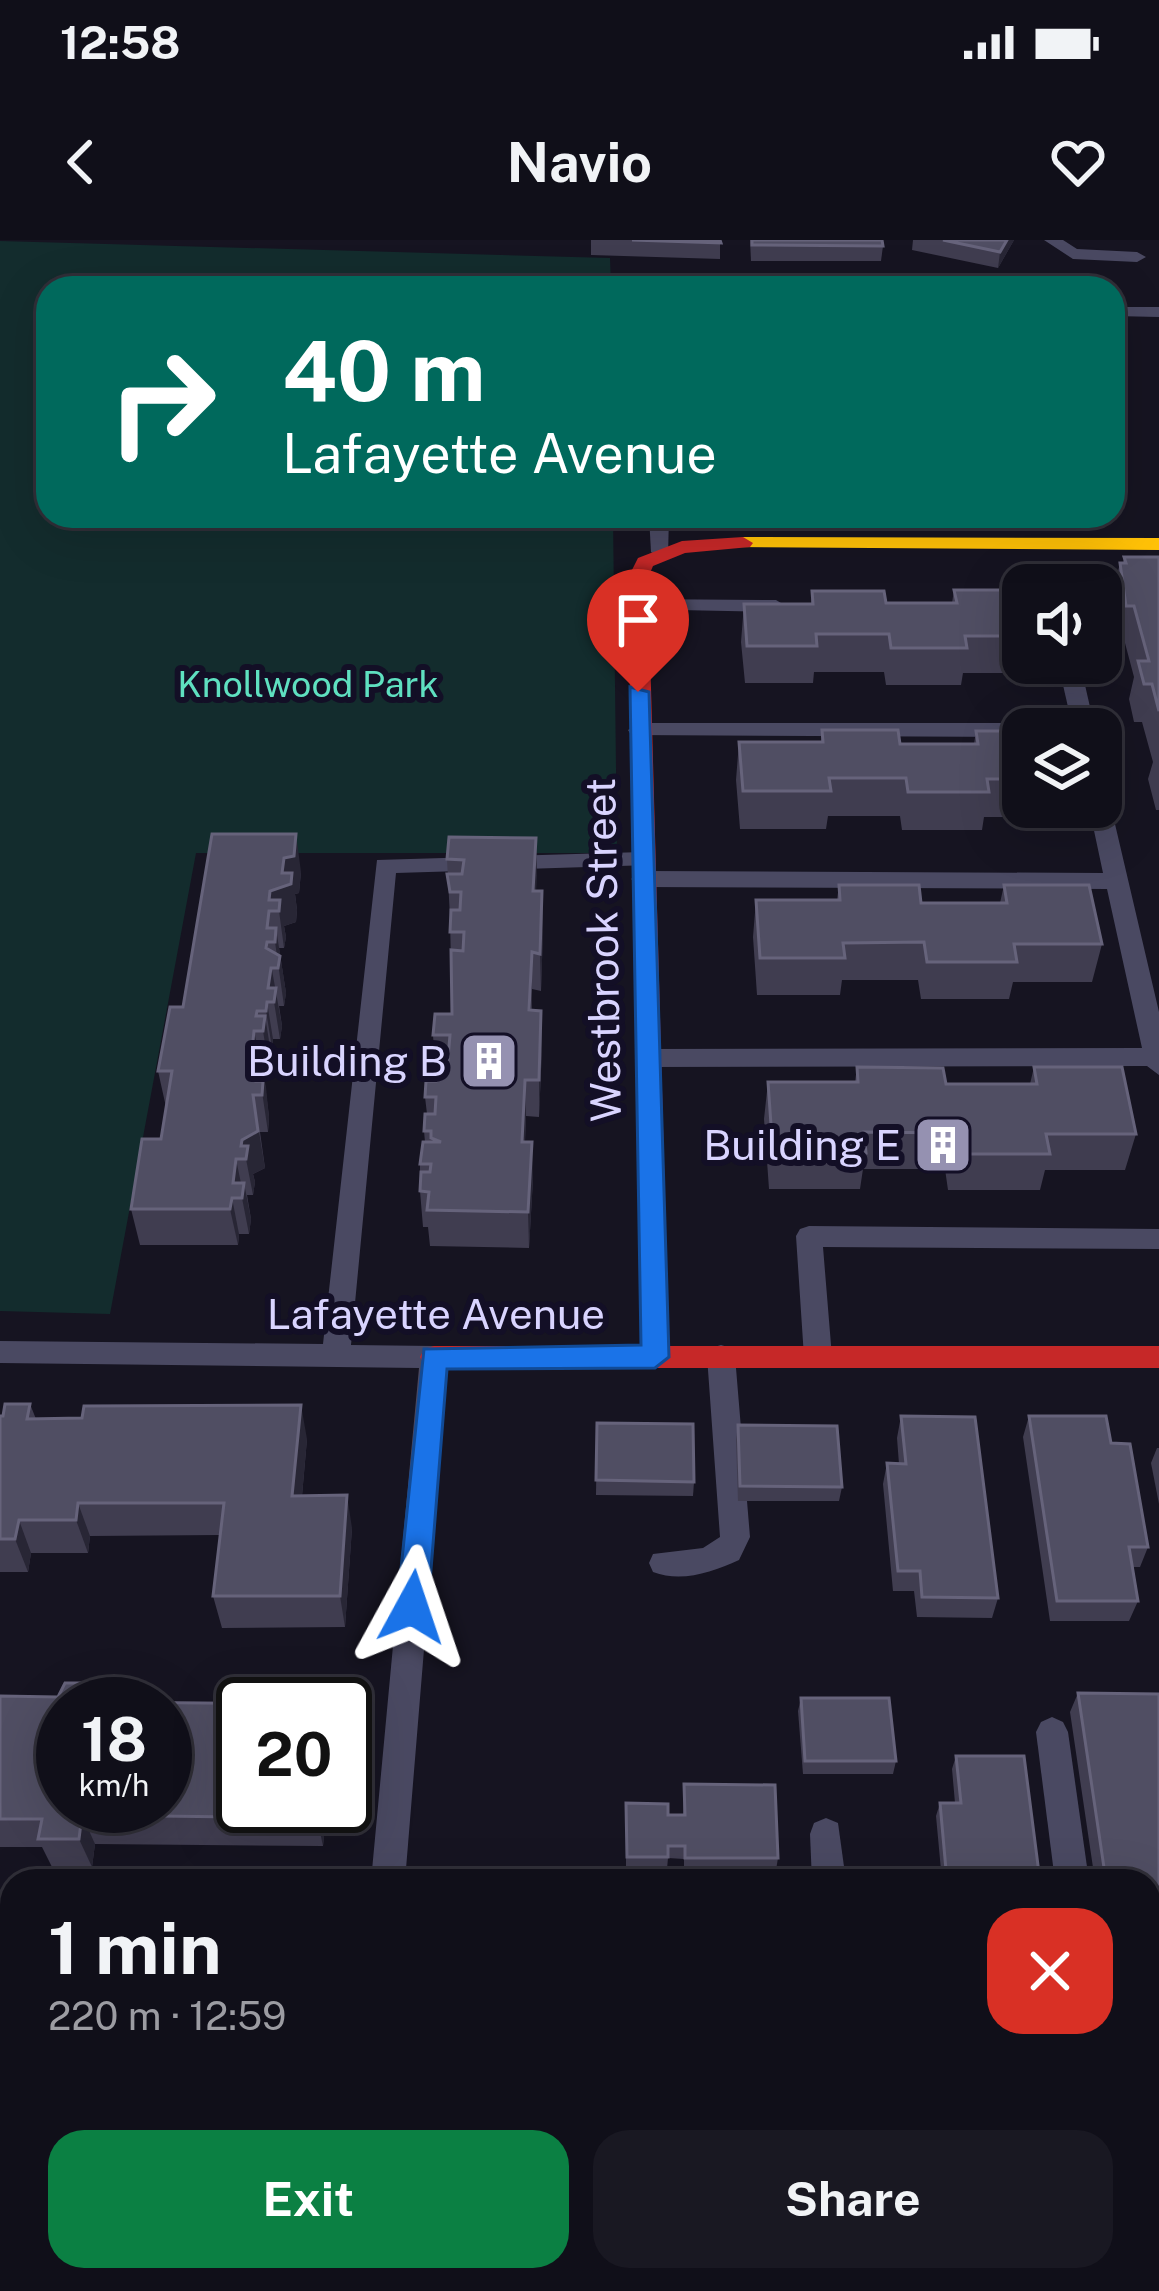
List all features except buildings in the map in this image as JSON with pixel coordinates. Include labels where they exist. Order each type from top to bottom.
[{"type":"street","points":[[661,552],[730,543],[1159,544]]},
{"type":"street","name":"Westbrook Street","points":[[655,1357],[636,605],[645,562],[661,552]]},
{"type":"street","name":"Lafayette Avenue","points":[[434,1358],[1159,1357]]},
{"type":"lane","points":[[1052,240],[1073,254],[1137,257]]},
{"type":"lane","points":[[1125,312],[1159,312]]},
{"type":"lane","points":[[660,528],[661,552]]},
{"type":"lane","points":[[636,605],[796,607]]},
{"type":"lane","points":[[639,730],[1002,730]]},
{"type":"lane","points":[[647,1058],[1158,1062],[1105,828]]},
{"type":"lane","points":[[336,1357],[385,865],[1116,880]]},
{"type":"lane","points":[[818,1357],[809,1236],[1159,1238]]},
{"type":"lane","name":"Lafayette Avenue","points":[[0,1352],[434,1358]]},
{"type":"lane","points":[[664,1563],[705,1561],[728,1551],[734,1537],[721,1357]]},
{"type":"lane","points":[[389,1869],[434,1358]]},
{"type":"lane","points":[[1052,1732],[1070,1869]]},
{"type":"lane","points":[[826,1834],[828,1869]]},
{"type":"green space","name":"Knollwood Park","points":[[0,241],[610,258],[611,276],[36,276],[36,528],[613,528],[617,853],[196,853],[110,1314],[0,1311]]},
{"type":"traffic: slow","points":[[743,543],[1159,544]]},
{"type":"traffic: jam","points":[[655,1356],[638,578],[645,562],[682,547],[743,543]]},
{"type":"traffic: jam","points":[[434,1357],[1159,1357]]},
{"type":"place","name":"Building B","points":[[489,1061]]},
{"type":"place","name":"Building E","points":[[943,1145]]},
{"type":"route","points":[[412,1607],[434,1358],[655,1357],[638,692]]}]
